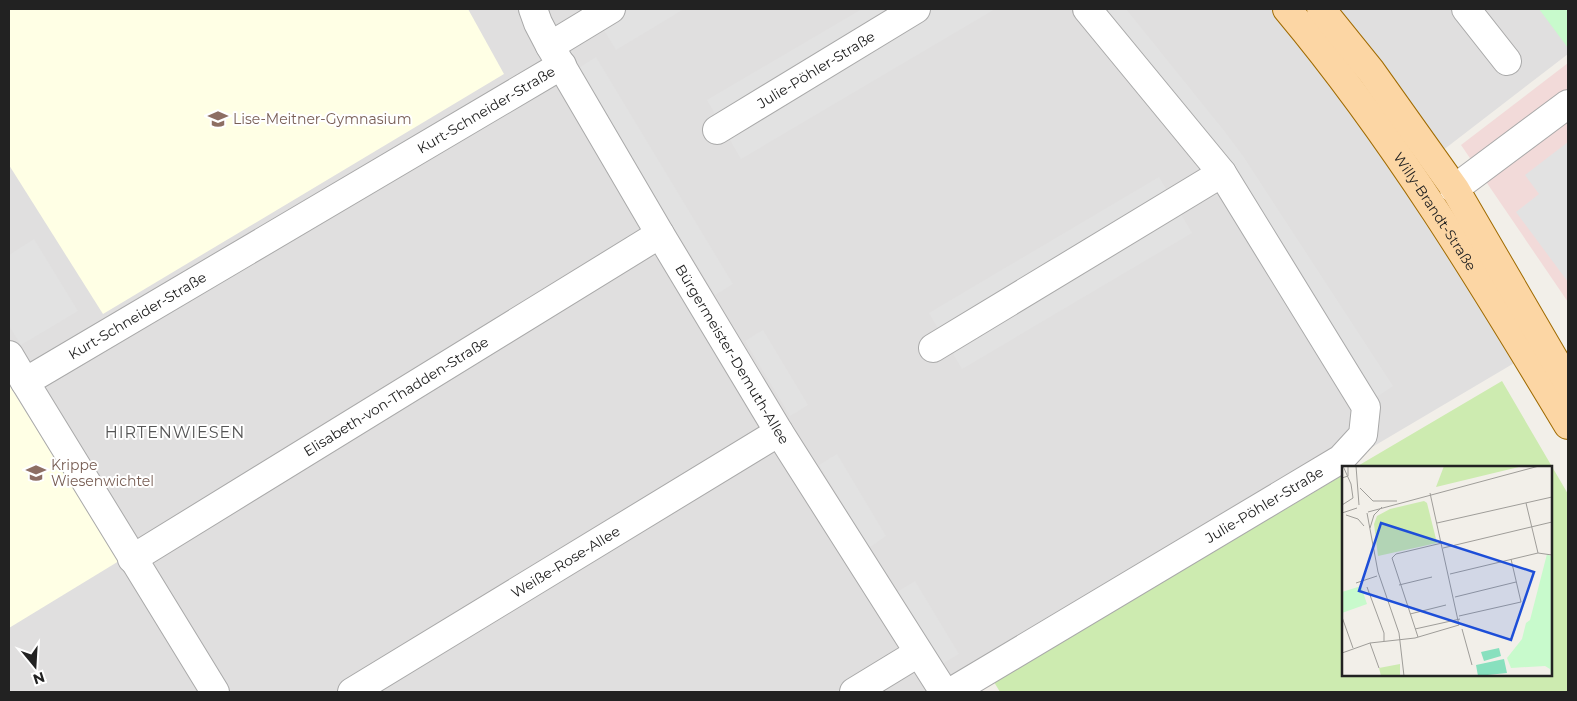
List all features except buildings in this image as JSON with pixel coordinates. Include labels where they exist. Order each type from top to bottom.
[{"type":"main road","name":"Willy-Brandt-Straße","points":[[1287,9],[1342,76],[1414,178],[1568,425]]},
{"type":"main road","name":"Willy-Brandt-Straße","points":[[1321,9],[1371,71],[1454,189],[1568,383]]},
{"type":"street","name":"Bürgermeister-Demuth-Allee","points":[[533,9],[538,23],[556,55],[660,234],[779,432],[944,692]]},
{"type":"street","name":"Kurt-Schneider-Straße","points":[[25,382],[556,55],[612,9]]},
{"type":"street","name":"Julie-Pöhler-Straße","points":[[718,130],[916,9]]},
{"type":"street","name":"Julie-Pöhler-Straße","points":[[951,692],[1341,459],[1363,435],[1366,407],[1222,173],[1087,9]]},
{"type":"street","points":[[1466,9],[1507,61]]},
{"type":"street","points":[[1451,235],[1454,189],[1568,104]]},
{"type":"street","points":[[933,348],[1222,173]]},
{"type":"street","points":[[1414,178],[1454,189]]},
{"type":"street","name":"Elisabeth-von-Thadden-Straße","points":[[132,559],[660,234]]},
{"type":"street","points":[[9,355],[214,692]]},
{"type":"street","name":"Weiße-Rose-Allee","points":[[352,692],[779,432]]},
{"type":"street","points":[[854,692],[918,653]]},
{"type":"shaded area","points":[[9,9],[1568,9],[1568,54],[1403,181],[1516,362],[958,692],[9,692]]},
{"type":"shaded area","name":"Lise-Meitner-Gymnasium","points":[[9,9],[468,9],[504,74],[103,314],[9,165]]},
{"type":"shaded area","points":[[591,9],[684,9],[616,50]]},
{"type":"shaded area","points":[[862,9],[995,9],[741,159],[707,100]]},
{"type":"shaded area","points":[[1099,9],[1126,9],[1225,132],[1243,156],[1393,386],[1375,398]]},
{"type":"shaded area","points":[[596,57],[733,284],[715,295],[577,69]]},
{"type":"shaded area","points":[[1568,63],[1568,302],[1461,145]]},
{"type":"shaded area","points":[[1568,142],[1568,282],[1516,212],[1539,194],[1525,175]]},
{"type":"shaded area","points":[[1159,177],[1192,233],[962,369],[929,313]]},
{"type":"shaded area","points":[[34,239],[78,311],[21,345],[9,326],[9,255]]},
{"type":"shaded area","points":[[763,330],[808,405],[790,416],[745,341]]},
{"type":"shaded area","name":"Krippe Wiesenwichtel","points":[[9,385],[119,561],[9,628]]},
{"type":"shaded area","points":[[837,454],[886,536],[869,548],[819,465]]},
{"type":"shaded area","points":[[915,581],[959,654],[939,666],[895,593]]},
{"type":"green space","points":[[1539,9],[1568,9],[1568,48]]},
{"type":"green space","points":[[1502,381],[1552,466],[1358,466]]},
{"type":"green space","points":[[1552,467],[1568,494],[1568,692],[1000,692],[994,682],[1342,476],[1342,676],[1552,676]]},
{"type":"place","name":"Lise-Meitner-Gymnasium","points":[[218,119]]},
{"type":"place","name":"Krippe Wiesenwichtel","points":[[36,473]]},
{"type":"district","name":"HIRTENWIESEN","points":[[175,432]]}]
